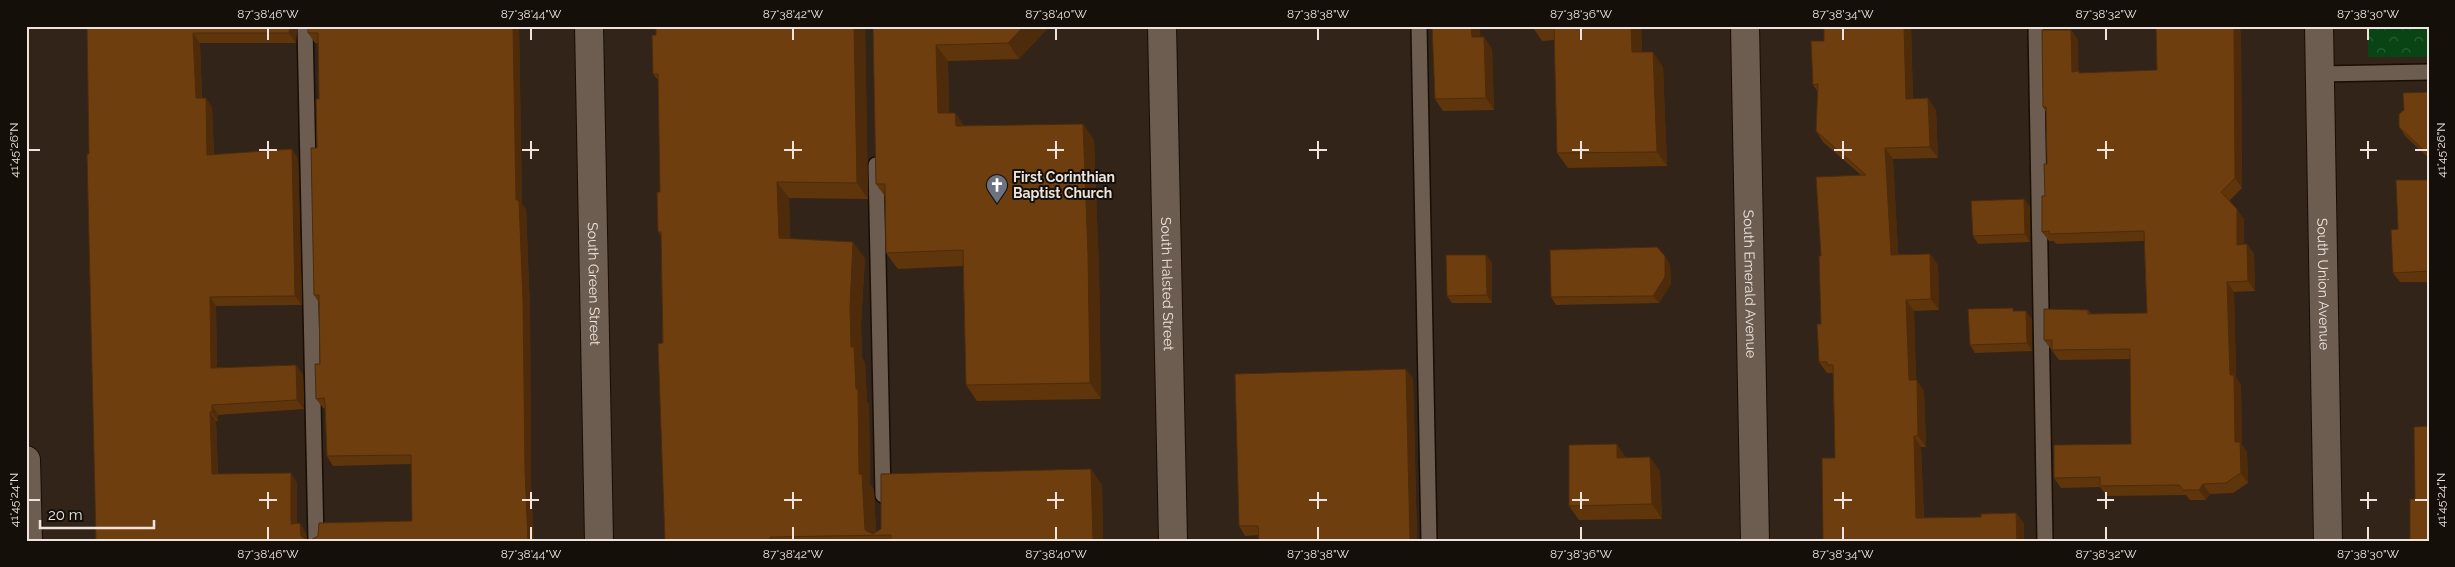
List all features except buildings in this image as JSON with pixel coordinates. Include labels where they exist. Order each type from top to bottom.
[{"type":"street","name":"South Green Street","points":[[590,26],[599,541]]},
{"type":"street","name":"South Halsted Street","points":[[1162,26],[1173,541]]},
{"type":"street","name":"South Emerald Avenue","points":[[1745,26],[1755,541]]},
{"type":"street","name":"South Union Avenue","points":[[2319,26],[2328,541]]},
{"type":"street","points":[[26,460],[28,541]]},
{"type":"lane","points":[[305,26],[316,541]]},
{"type":"lane","points":[[1419,26],[1430,541]]},
{"type":"lane","points":[[2036,26],[2045,541]]},
{"type":"lane","points":[[2319,74],[2429,72]]},
{"type":"lane","points":[[876,155],[883,511]]},
{"type":"green space","points":[[2368,26],[2429,26],[2429,57],[2368,57]]},
{"type":"place","name":"First Corinthian Baptist Church","points":[[997,204]]}]
